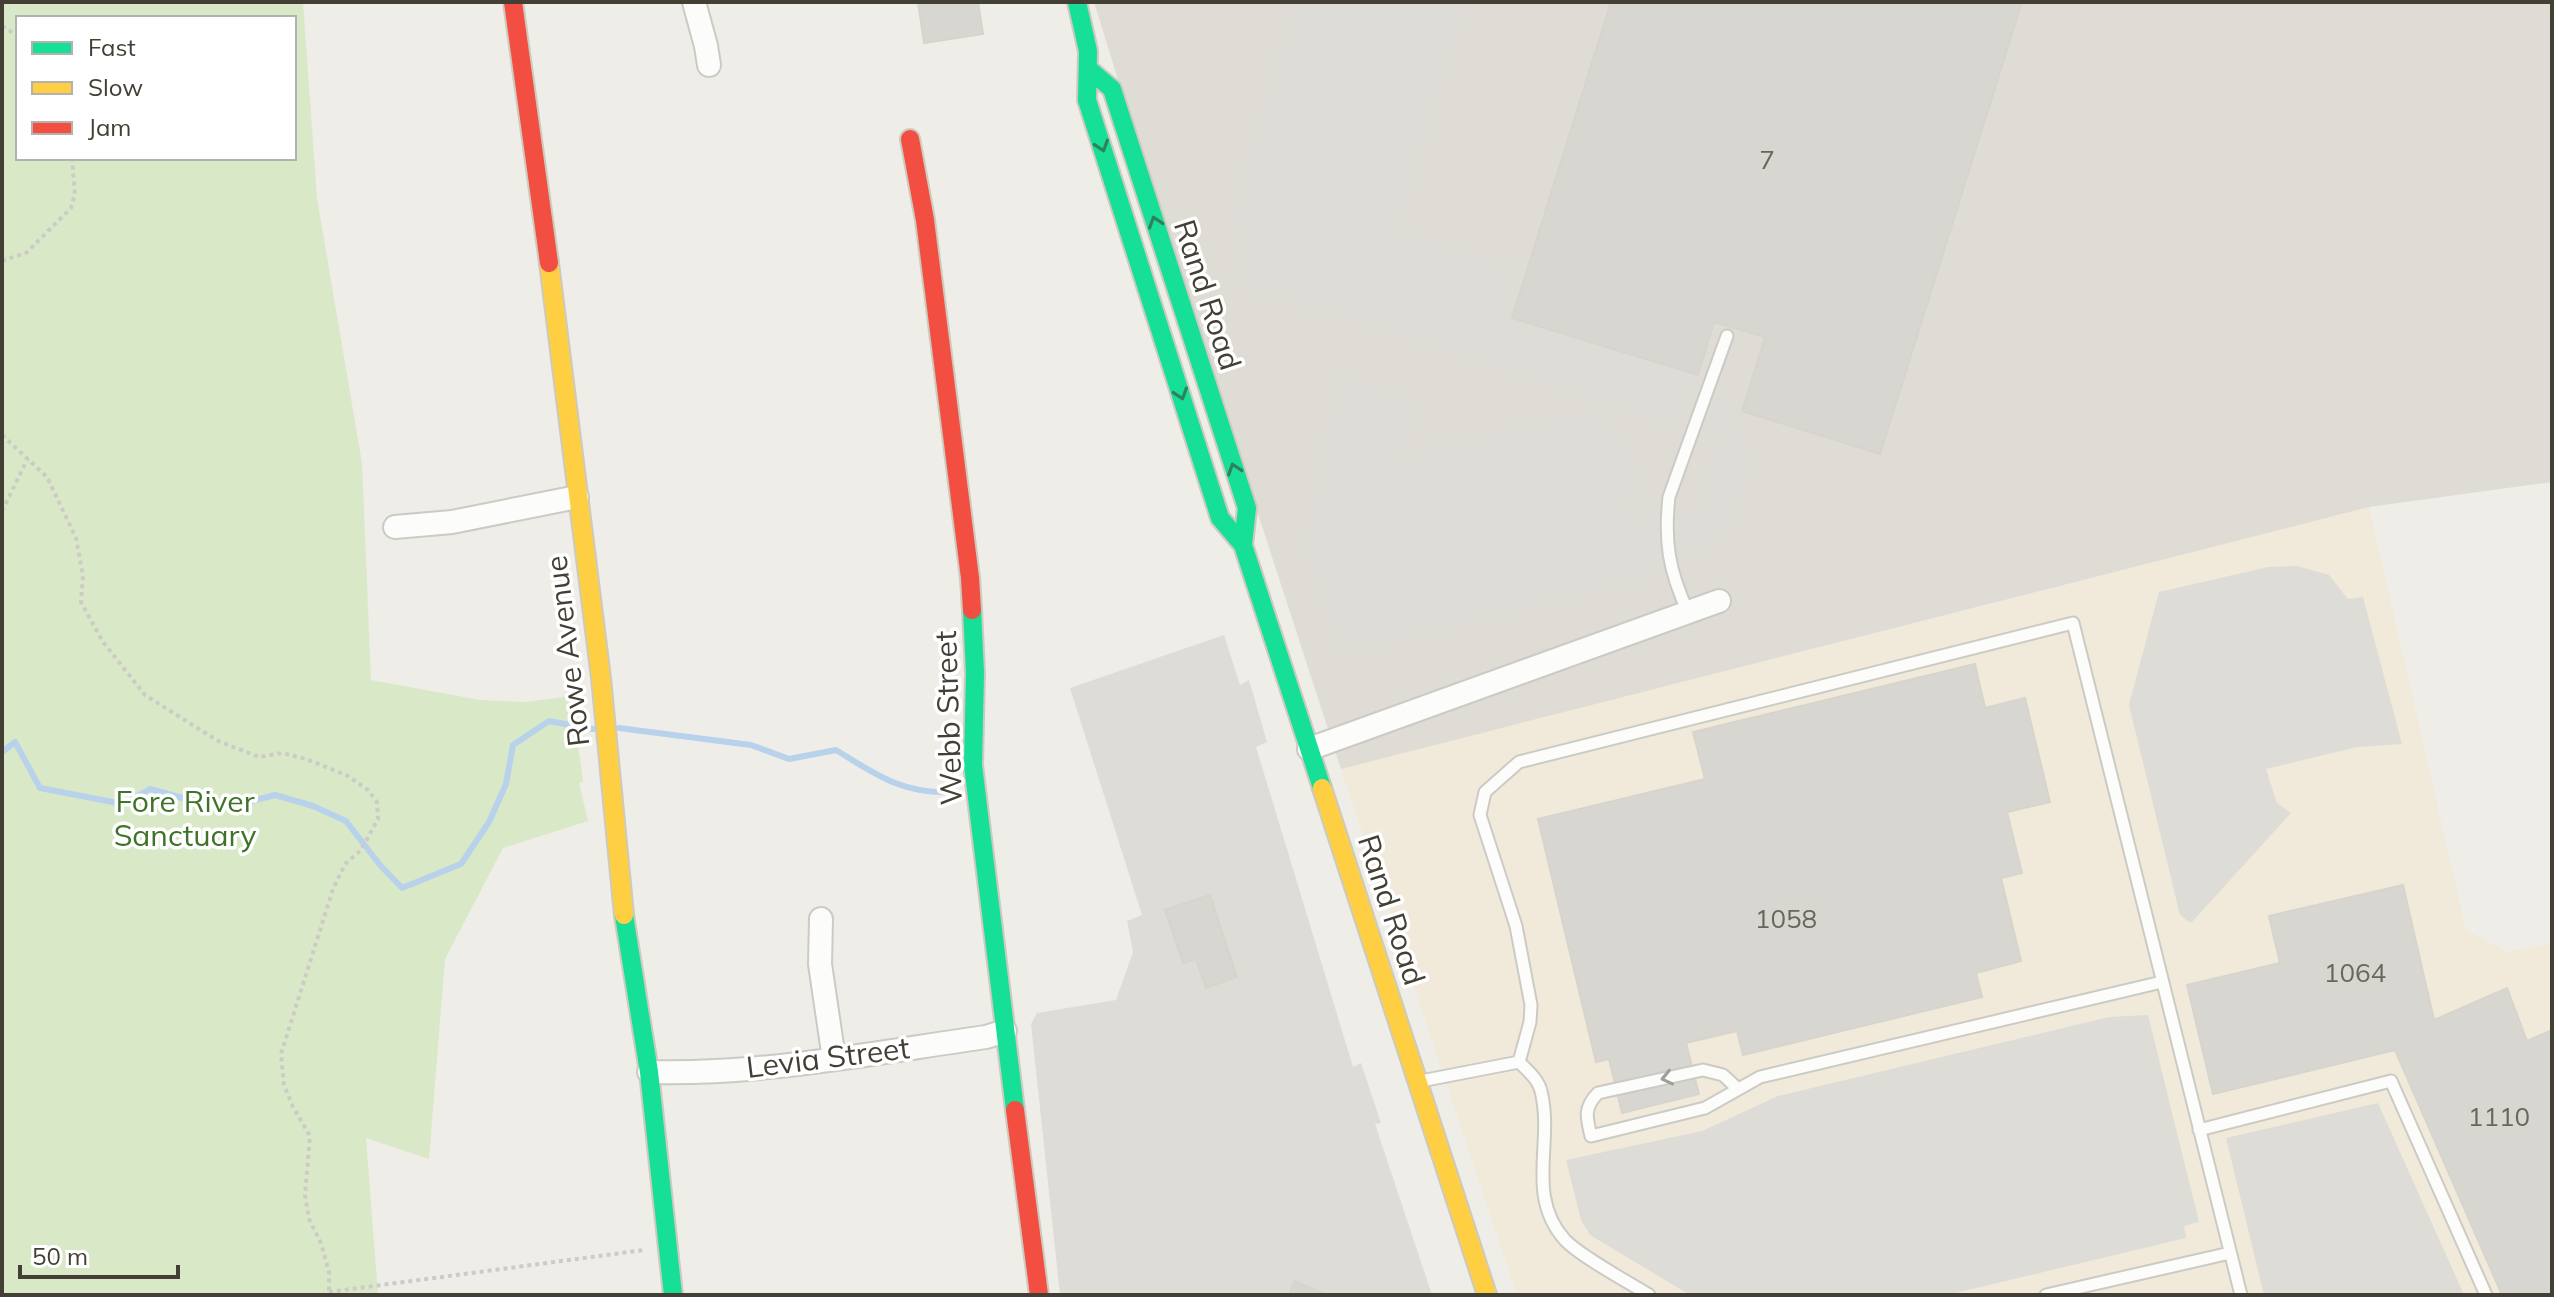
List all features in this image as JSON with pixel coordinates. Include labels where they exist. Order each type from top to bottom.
[{"type":"street","name":"Rowe Avenue","points":[[513,2],[531,120],[601,678],[621,896],[649,1072],[673,1295]]},
{"type":"street","points":[[694,2],[709,65]]},
{"type":"street","name":"Rand Road","points":[[1077,2],[1087,33],[1091,71],[1087,100],[1220,518],[1243,545],[1486,1294]]},
{"type":"street","name":"Rand Road","points":[[1091,71],[1112,89],[1247,508],[1243,545]]},
{"type":"street","name":"Webb Street","points":[[910,139],[925,220],[970,578],[975,673],[973,765],[1039,1295]]},
{"type":"street","points":[[395,527],[452,522],[577,497]]},
{"type":"street","points":[[1309,749],[1719,601]]},
{"type":"street","points":[[821,919],[820,964],[834,1059]]},
{"type":"street","name":"Levia Street","points":[[649,1072],[694,1073],[788,1066],[986,1037],[1005,1031]]},
{"type":"lane","points":[[1688,612],[1674,582],[1668,552],[1666,525],[1669,497],[1727,336]]},
{"type":"lane","points":[[1519,1062],[1530,1022],[1531,1005],[1516,926],[1480,815],[1485,792],[1519,762],[2073,623],[2241,1295]]},
{"type":"lane","points":[[1738,1089],[1723,1075],[1703,1070],[1598,1093],[1589,1102],[1586,1115],[1591,1136],[1705,1108],[1760,1077],[2162,982]]},
{"type":"lane","points":[[1417,1082],[1519,1062]]},
{"type":"lane","points":[[1519,1062],[1541,1089],[1545,1140],[1541,1182],[1548,1217],[1567,1243],[1649,1295]]},
{"type":"lane","points":[[2199,1130],[2391,1081],[2486,1295]]},
{"type":"lane","points":[[2046,1295],[2230,1253]]},
{"type":"path","points":[[2,261],[26,253],[71,208],[75,194],[72,160]]},
{"type":"path","points":[[2,435],[47,477],[76,538],[83,576],[81,602],[103,642],[145,695],[218,741],[259,757],[282,753],[306,759],[348,776],[368,790],[377,802],[378,819],[361,850],[345,864],[333,889],[281,1054],[284,1085],[310,1136],[305,1195],[309,1219],[321,1243],[329,1272],[329,1293],[666,1247]]},
{"type":"path","points":[[2,511],[28,458]]},
{"type":"shaded area","points":[[1094,2],[2552,2],[2552,482],[2369,507],[1341,769]]},
{"type":"shaded area","points":[[1294,2],[1466,2],[1399,227],[1517,270],[1506,316],[1698,375],[1679,427],[1242,286],[1231,210]]},
{"type":"shaded area","points":[[1338,376],[1423,404],[1401,457],[1402,466],[1411,462],[1411,449],[1597,410],[1620,429],[1627,443],[1643,498],[1628,503],[1632,522],[1636,525],[1641,525],[1650,516],[1655,499],[1688,514],[1699,507],[1718,434],[1714,428],[1708,427],[1715,398],[1725,401],[1736,413],[1744,445],[1757,449],[1738,507],[1723,529],[1692,557],[1650,562],[1654,576],[1340,655],[1306,544]]},
{"type":"shaded area","points":[[2369,507],[2466,930],[2508,952],[2552,943],[2552,1295],[1517,1295],[1341,769]]},
{"type":"shaded area","points":[[2297,566],[2329,575],[2348,599],[2363,597],[2402,744],[2357,747],[2266,769],[2277,803],[2291,813],[2191,923],[2180,915],[2129,705],[2159,592],[2268,567]]},
{"type":"shaded area","points":[[1224,635],[1240,685],[1249,680],[1267,742],[1256,747],[1353,1067],[1361,1063],[1381,1123],[1375,1124],[1432,1295],[1060,1295],[1031,1024],[1037,1013],[1116,1000],[1133,952],[1127,921],[1142,915],[1070,688]]},
{"type":"shaded area","points":[[2148,1015],[2199,1222],[2184,1226],[2186,1238],[1947,1295],[1690,1295],[1590,1235],[1581,1220],[1566,1160],[1702,1131],[1778,1096],[2109,1017]]},
{"type":"shaded area","points":[[2378,1103],[2464,1295],[2264,1295],[2226,1138]]},
{"type":"green space","name":"Fore River Sanctuary","points":[[2,2],[303,2],[317,198],[362,463],[371,680],[480,700],[525,702],[572,696],[583,782],[579,783],[588,821],[503,848],[445,959],[429,1159],[366,1138],[378,1295],[2,1295]]},
{"type":"building","points":[[918,2],[978,2],[983,34],[924,43]]},
{"type":"building","points":[[1611,2],[2022,2],[1880,454],[1742,411],[1765,337],[1714,322],[1698,375],[1512,318]]},
{"type":"building","points":[[1975,664],[1985,708],[2025,698],[2050,802],[2007,812],[2022,873],[2001,878],[2021,961],[1976,973],[1982,997],[1743,1055],[1737,1031],[1686,1043],[1699,1094],[1622,1113],[1609,1059],[1596,1062],[1538,819],[1705,779],[1693,732]]},
{"type":"building","points":[[2403,885],[2434,1020],[2507,988],[2527,1041],[2552,1030],[2552,1295],[2502,1295],[2395,1050],[2213,1094],[2187,985],[2280,963],[2269,916]]},
{"type":"building","points":[[1210,895],[1237,977],[1206,988],[1196,959],[1183,963],[1165,910]]},
{"type":"building","points":[[1295,1281],[1325,1295],[1289,1295]]},
{"type":"waterway","points":[[2,752],[15,742],[40,788],[123,804],[150,789],[208,805],[240,804],[275,795],[313,806],[346,821],[402,888],[461,864],[489,822],[506,784],[513,745],[549,721],[593,729]]},
{"type":"waterway","points":[[619,728],[751,745],[789,759],[836,750],[877,775],[904,786],[952,792]]},
{"type":"traffic: fast","points":[[1077,2],[1088,51],[1087,100],[1220,518],[1243,545],[1322,788]]},
{"type":"traffic: fast","points":[[1091,71],[1112,89],[1247,508],[1243,545]]},
{"type":"traffic: fast","points":[[972,610],[975,673],[973,765],[1015,1110]]},
{"type":"traffic: fast","points":[[624,915],[649,1072],[673,1295]]},
{"type":"traffic: slow","points":[[549,263],[601,678],[624,915]]},
{"type":"traffic: slow","points":[[1322,788],[1487,1295]]},
{"type":"traffic: jam","points":[[513,2],[549,263]]},
{"type":"traffic: jam","points":[[910,139],[925,220],[972,610]]},
{"type":"traffic: jam","points":[[1015,1110],[1039,1295]]}]
